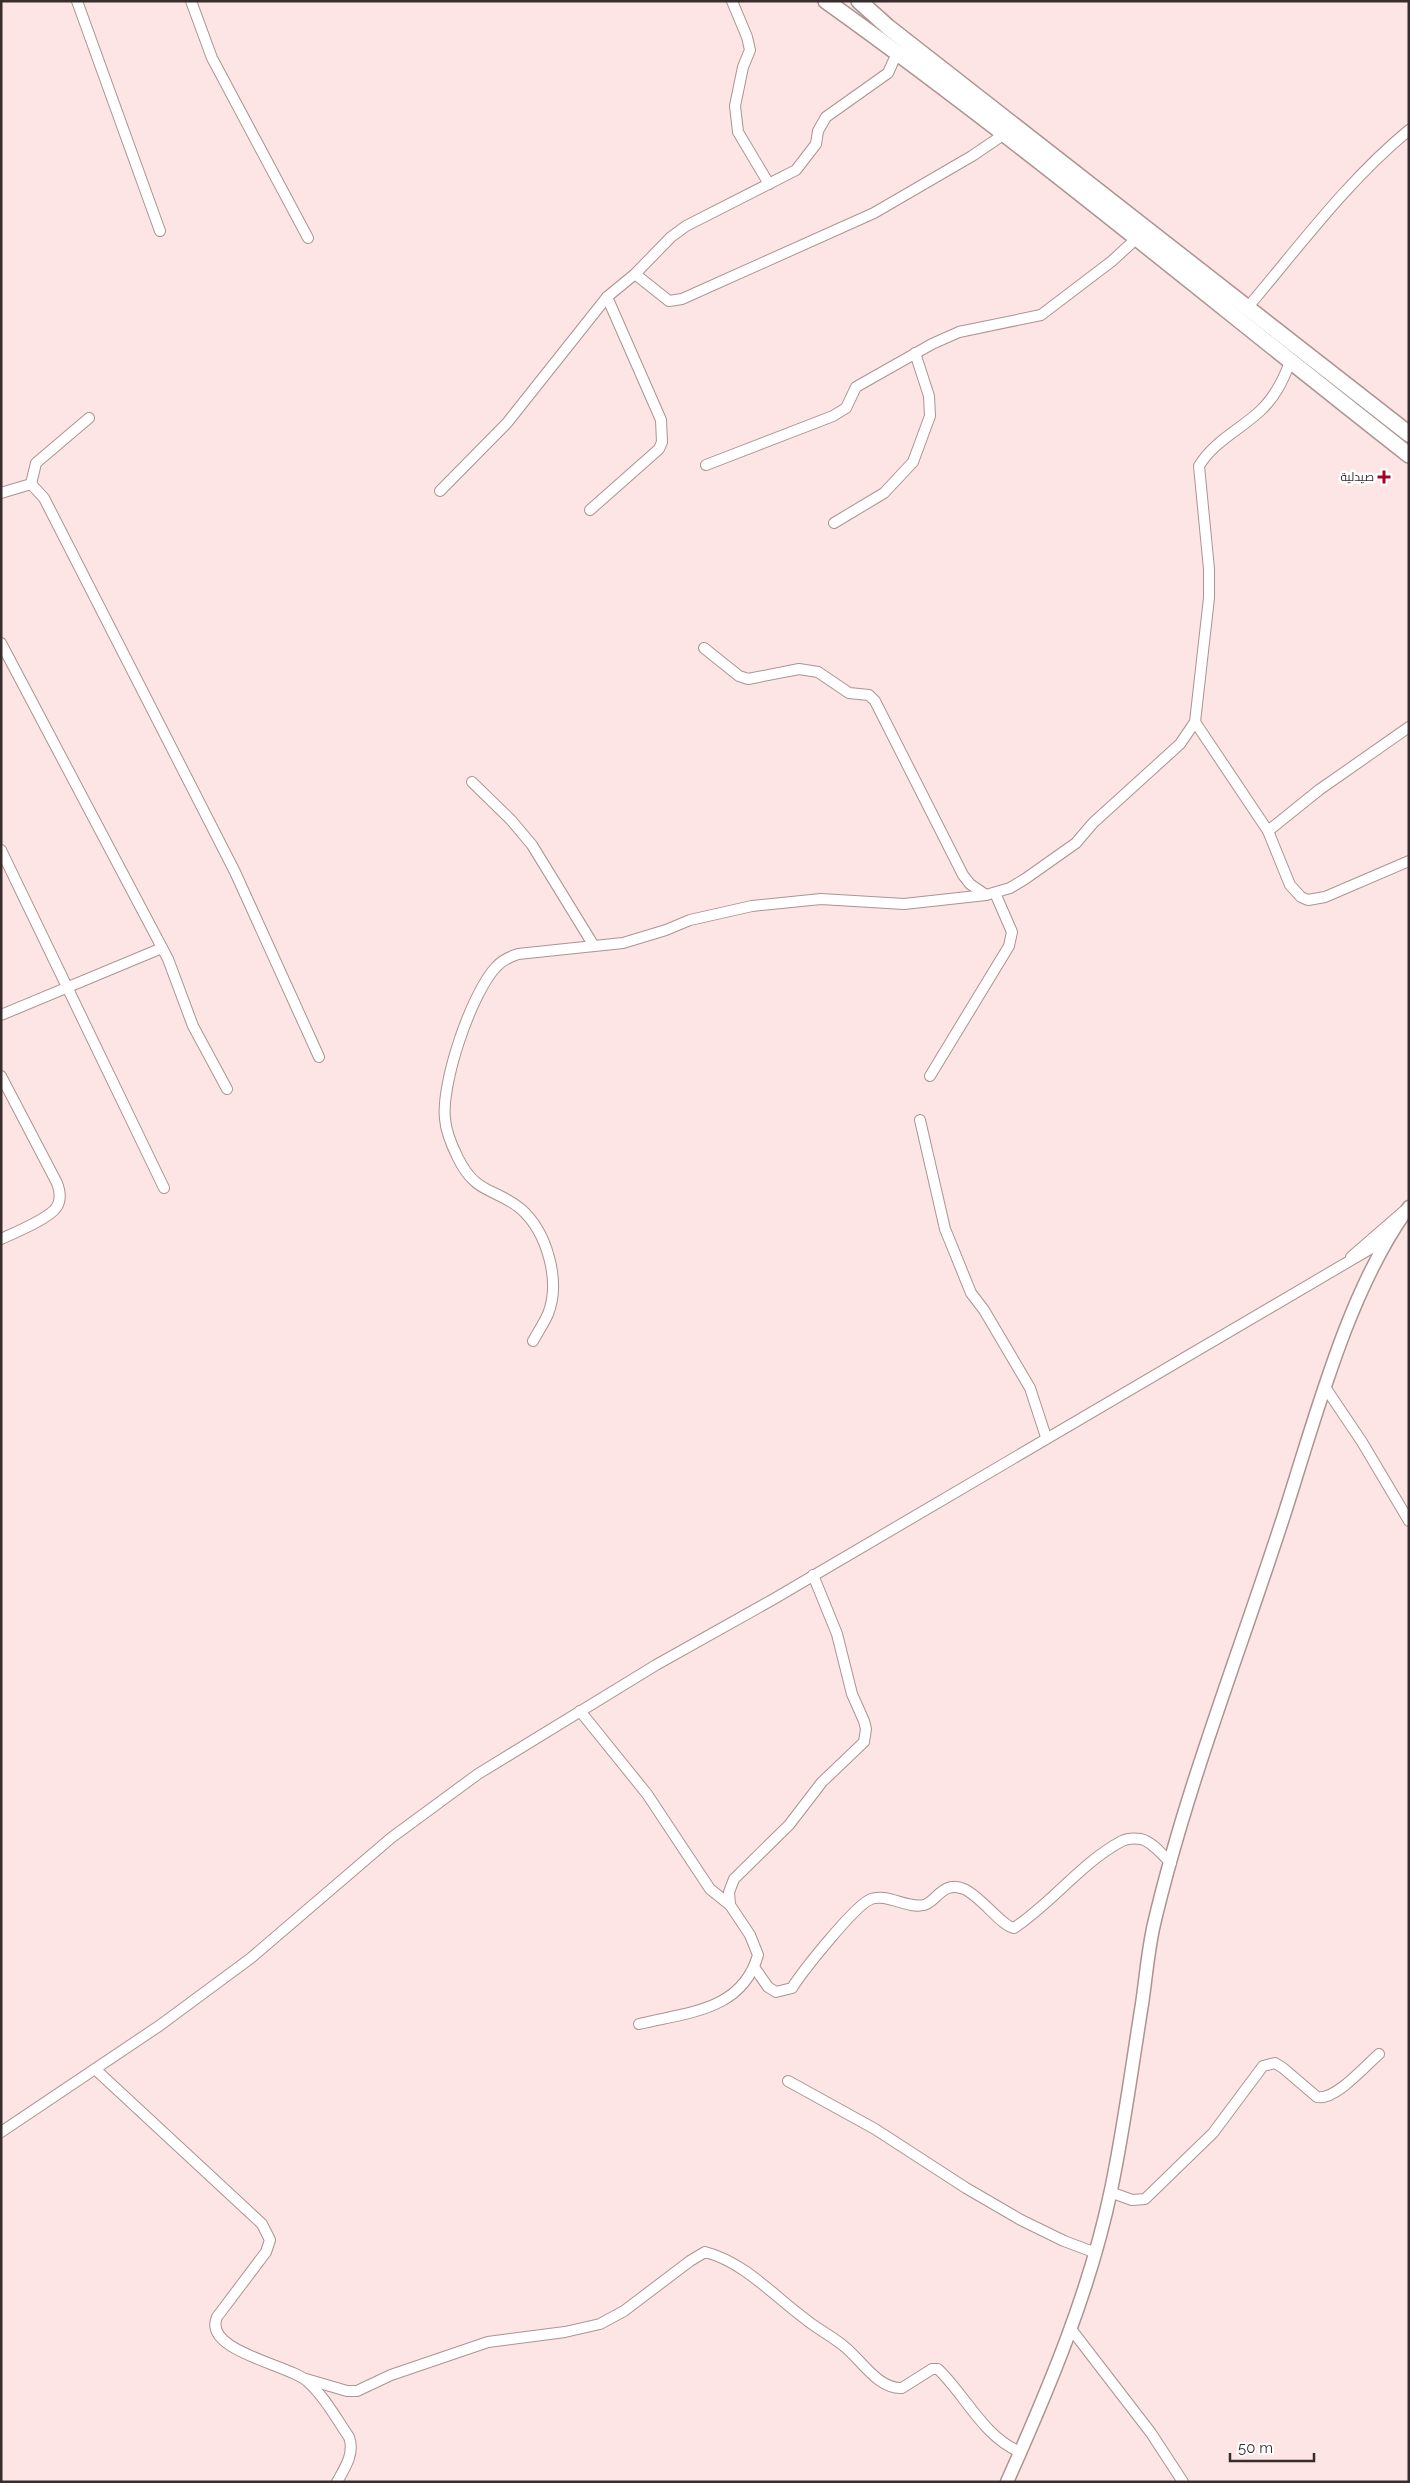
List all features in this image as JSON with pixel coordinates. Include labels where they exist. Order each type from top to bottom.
[{"type":"main road","points":[[826,1],[1137,238],[1290,362],[1409,455]]},
{"type":"main road","points":[[859,1],[888,27],[1409,434]]},
{"type":"main road","points":[[879,40],[888,27]]},
{"type":"street","points":[[77,1],[160,231]]},
{"type":"street","points":[[191,1],[212,58],[308,238]]},
{"type":"street","points":[[732,1],[747,37],[750,50],[743,67],[735,106],[738,132],[769,184]]},
{"type":"street","points":[[440,491],[508,423],[607,297],[635,274],[671,237],[686,226],[796,170],[816,144],[818,131],[826,117],[888,72],[896,53]]},
{"type":"street","points":[[1247,308],[1343,193],[1385,150],[1409,130]]},
{"type":"street","points":[[635,274],[669,301],[682,299],[874,213],[972,156],[1003,135]]},
{"type":"street","points":[[706,465],[833,416],[846,408],[856,388],[915,354],[959,332],[1041,315],[1112,261],[1137,238]]},
{"type":"street","points":[[590,510],[658,449],[662,442],[661,420],[607,297]]},
{"type":"street","points":[[834,522],[884,493],[913,462],[930,416],[929,396],[915,354]]},
{"type":"street","points":[[533,1341],[548,1313],[553,1292],[548,1253],[541,1236],[521,1210],[480,1187],[459,1160],[448,1135],[445,1107],[458,1046],[470,1010],[495,968],[508,957],[518,954],[623,943],[666,930],[690,920],[752,906],[821,899],[904,904],[991,894],[1025,879],[1076,843],[1093,823],[1180,744],[1195,722],[1199,703],[1209,598],[1209,569],[1198,471],[1219,443],[1270,401],[1284,381],[1290,362]]},
{"type":"street","points":[[31,484],[36,463],[89,418]]},
{"type":"street","points":[[1,493],[31,484]]},
{"type":"street","points":[[31,484],[44,498],[235,872],[319,1056]]},
{"type":"street","points":[[1,643],[162,948],[194,1026],[227,1089]]},
{"type":"street","points":[[704,648],[740,676],[748,679],[799,669],[818,672],[849,693],[869,696],[878,706],[963,875],[970,884],[991,894],[1012,932],[1009,946],[930,1076]]},
{"type":"street","points":[[1195,722],[1268,831],[1290,885],[1301,897],[1308,900],[1326,897],[1409,861]]},
{"type":"street","points":[[1268,831],[1319,790],[1409,727]]},
{"type":"street","points":[[472,782],[511,820],[532,845],[594,946]]},
{"type":"street","points":[[1,850],[164,1188]]},
{"type":"street","points":[[1,1015],[162,948]]},
{"type":"street","points":[[1,1076],[57,1183],[61,1195],[56,1208],[36,1222],[1,1239]]},
{"type":"street","points":[[920,1120],[945,1229],[954,1252],[971,1293],[984,1310],[1030,1388],[1046,1437]]},
{"type":"street","points":[[1347,1261],[1382,1227],[1409,1207]]},
{"type":"street","points":[[1007,2482],[1071,2329],[1096,2253],[1123,2128],[1153,1926],[1192,1786],[1255,1605],[1325,1387],[1352,1316],[1387,1239],[1409,1207]]},
{"type":"street","points":[[1,2132],[166,2021],[251,1958],[391,1838],[478,1774],[580,1710],[1387,1239]]},
{"type":"street","points":[[1325,1387],[1362,1442],[1409,1521]]},
{"type":"street","points":[[730,1905],[729,1892],[734,1879],[789,1825],[822,1782],[864,1742],[866,1729],[864,1721],[852,1694],[836,1634],[813,1575]]},
{"type":"street","points":[[580,1710],[647,1794],[710,1889],[730,1905],[758,1955],[754,1967],[741,1988],[730,1997],[715,2004],[639,2024]]},
{"type":"street","points":[[754,1967],[768,1987],[776,1992],[792,1988],[800,1974],[833,1936],[871,1899],[881,1898],[912,1906],[924,1905],[930,1903],[936,1894],[944,1890],[959,1888],[983,1901],[999,1920],[1014,1928],[1061,1891],[1086,1866],[1124,1840],[1134,1838],[1148,1842],[1171,1863]]},
{"type":"street","points":[[1110,2192],[1132,2200],[1145,2199],[1213,2133],[1263,2066],[1275,2063],[1317,2097],[1322,2098],[1330,2096],[1342,2087],[1379,2054]]},
{"type":"street","points":[[95,2069],[247,2210],[267,2232],[270,2240],[266,2252],[217,2317],[215,2330],[218,2336],[231,2345],[306,2379],[347,2391],[357,2391],[391,2375],[488,2342],[565,2332],[600,2324],[624,2311],[690,2261],[705,2252],[723,2260],[763,2284],[802,2317],[846,2348],[871,2373],[889,2387],[902,2388],[932,2369],[938,2369],[993,2434],[1006,2446],[1020,2452]]},
{"type":"street","points":[[788,2081],[874,2129],[966,2188],[1021,2220],[1064,2241],[1096,2253]]},
{"type":"street","points":[[1071,2329],[1151,2433],[1183,2482]]},
{"type":"street","points":[[306,2379],[349,2437],[352,2445],[347,2463],[337,2482]]},
{"type":"place","name":"صيدلية","points":[[1384,477]]}]
